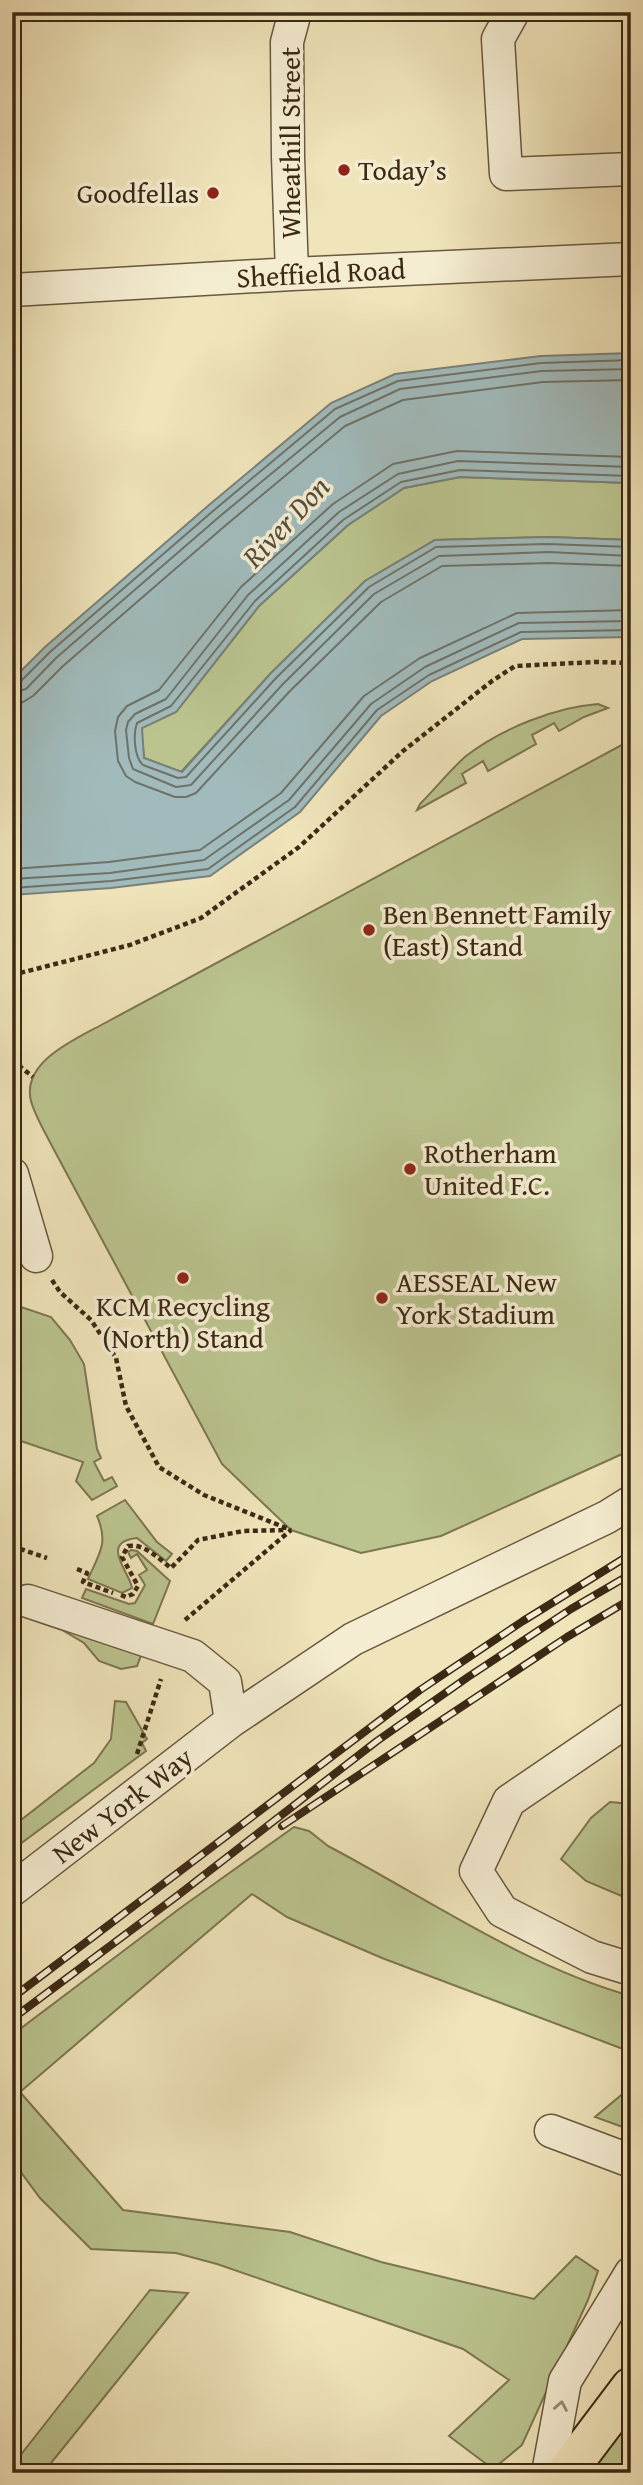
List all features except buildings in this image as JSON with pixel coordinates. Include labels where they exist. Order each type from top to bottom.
[{"type":"main road","points":[[566,2473],[631,2387]]},
{"type":"street","name":"Wheathill Street","points":[[292,274],[287,43],[295,12]]},
{"type":"street","points":[[513,12],[498,39],[506,174],[631,169]]},
{"type":"street","name":"Sheffield Road","points":[[12,290],[631,259]]},
{"type":"street","points":[[12,1174],[36,1256]]},
{"type":"street","name":"New York Way","points":[[12,1890],[231,1721],[353,1639],[631,1503]]},
{"type":"street","points":[[27,1601],[193,1656],[225,1682],[231,1721]]},
{"type":"street","points":[[631,1718],[509,1801],[476,1871],[502,1911],[592,1957],[631,1969]]},
{"type":"street","points":[[551,2131],[631,2161]]},
{"type":"street","points":[[548,2473],[565,2381],[631,2273]]},
{"type":"path","points":[[12,975],[130,945],[201,918],[299,847],[403,751],[514,666],[631,663]]},
{"type":"path","points":[[12,1060],[33,1077]]},
{"type":"path","points":[[36,1256],[60,1293],[91,1320],[116,1358],[126,1406],[159,1467],[204,1495],[291,1530],[243,1531],[198,1540],[171,1568],[143,1548],[133,1544],[128,1546],[122,1556],[138,1586],[134,1594],[126,1597],[83,1582],[87,1573],[77,1569]]},
{"type":"path","points":[[12,1546],[47,1558]]},
{"type":"green space","points":[[460,477],[631,483],[631,540],[549,537],[435,540],[365,581],[271,673],[181,772],[144,758],[141,728],[176,712],[259,606],[348,525],[404,488]]},
{"type":"green space","points":[[598,704],[608,708],[559,731],[554,723],[532,735],[536,744],[488,771],[483,761],[462,774],[466,783],[417,810],[460,761],[495,737],[547,715]]},
{"type":"green space","name":"AESSEAL New York Stadium","points":[[631,740],[631,1450],[441,1536],[361,1553],[291,1530],[222,1464],[38,1118],[31,1101],[30,1087],[35,1074],[54,1053],[81,1036]]},
{"type":"green space","points":[[12,1304],[51,1317],[70,1340],[84,1364],[97,1449],[101,1458],[94,1462],[104,1481],[112,1477],[117,1486],[92,1500],[76,1481],[83,1462],[12,1438]]},
{"type":"green space","points":[[125,1500],[157,1542],[172,1554],[166,1561],[137,1538],[120,1545],[119,1558],[132,1588],[122,1593],[88,1579],[102,1541],[101,1525],[97,1516]]},
{"type":"green space","points":[[137,1551],[170,1581],[153,1624],[82,1598],[86,1589],[129,1604],[135,1603],[145,1585],[139,1575],[147,1570],[137,1554],[131,1558],[128,1552]]},
{"type":"green space","points":[[12,1606],[143,1650],[137,1666],[121,1669],[99,1661],[84,1643],[62,1630],[12,1613]]},
{"type":"green space","points":[[115,1701],[126,1702],[147,1739],[142,1743],[146,1751],[12,1850],[12,1827],[94,1763],[111,1739]]},
{"type":"green space","points":[[610,1802],[631,1804],[631,1900],[586,1881],[561,1859],[591,1818]]},
{"type":"green space","points":[[294,1827],[309,1831],[328,1846],[513,1949],[591,1983],[631,1996],[631,2052],[382,1958],[287,1917],[252,1894],[20,2092],[123,2210],[290,2232],[381,2262],[534,2299],[576,2256],[598,2271],[588,2300],[522,2445],[493,2469],[449,2436],[509,2380],[463,2349],[217,2264],[176,2253],[91,2249],[40,2198],[12,2160],[12,2035],[179,1909]]},
{"type":"green space","points":[[631,2087],[631,2130],[595,2117]]},
{"type":"green space","points":[[150,2290],[188,2293],[43,2473],[12,2473],[12,2466]]},
{"type":"green space","points":[[631,2414],[631,2473],[587,2473]]},
{"type":"water","name":"River Don","points":[[631,353],[631,483],[460,477],[404,488],[348,525],[259,606],[176,712],[142,728],[144,758],[182,772],[271,673],[365,581],[435,540],[549,537],[631,540],[631,637],[522,639],[432,681],[381,716],[300,812],[210,876],[111,888],[12,895],[12,680],[45,647],[331,403],[395,374],[541,356]]},
{"type":"railway","points":[[12,1998],[420,1690],[523,1621],[631,1554]]},
{"type":"railway","points":[[12,2019],[177,1896],[377,1741],[571,1609],[631,1574]]},
{"type":"railway","points":[[282,1826],[567,1637],[631,1599]]},
{"type":"place","name":"Today’s","points":[[344,170]]},
{"type":"place","name":"Goodfellas","points":[[213,193]]},
{"type":"place","name":"Ben Bennett Family (East) Stand","points":[[369,930]]},
{"type":"place","name":"Rotherham United F.C.","points":[[410,1169]]},
{"type":"place","name":"KCM Recycling (North) Stand","points":[[183,1278]]},
{"type":"place","name":"AESSEAL New York Stadium","points":[[382,1298]]}]
